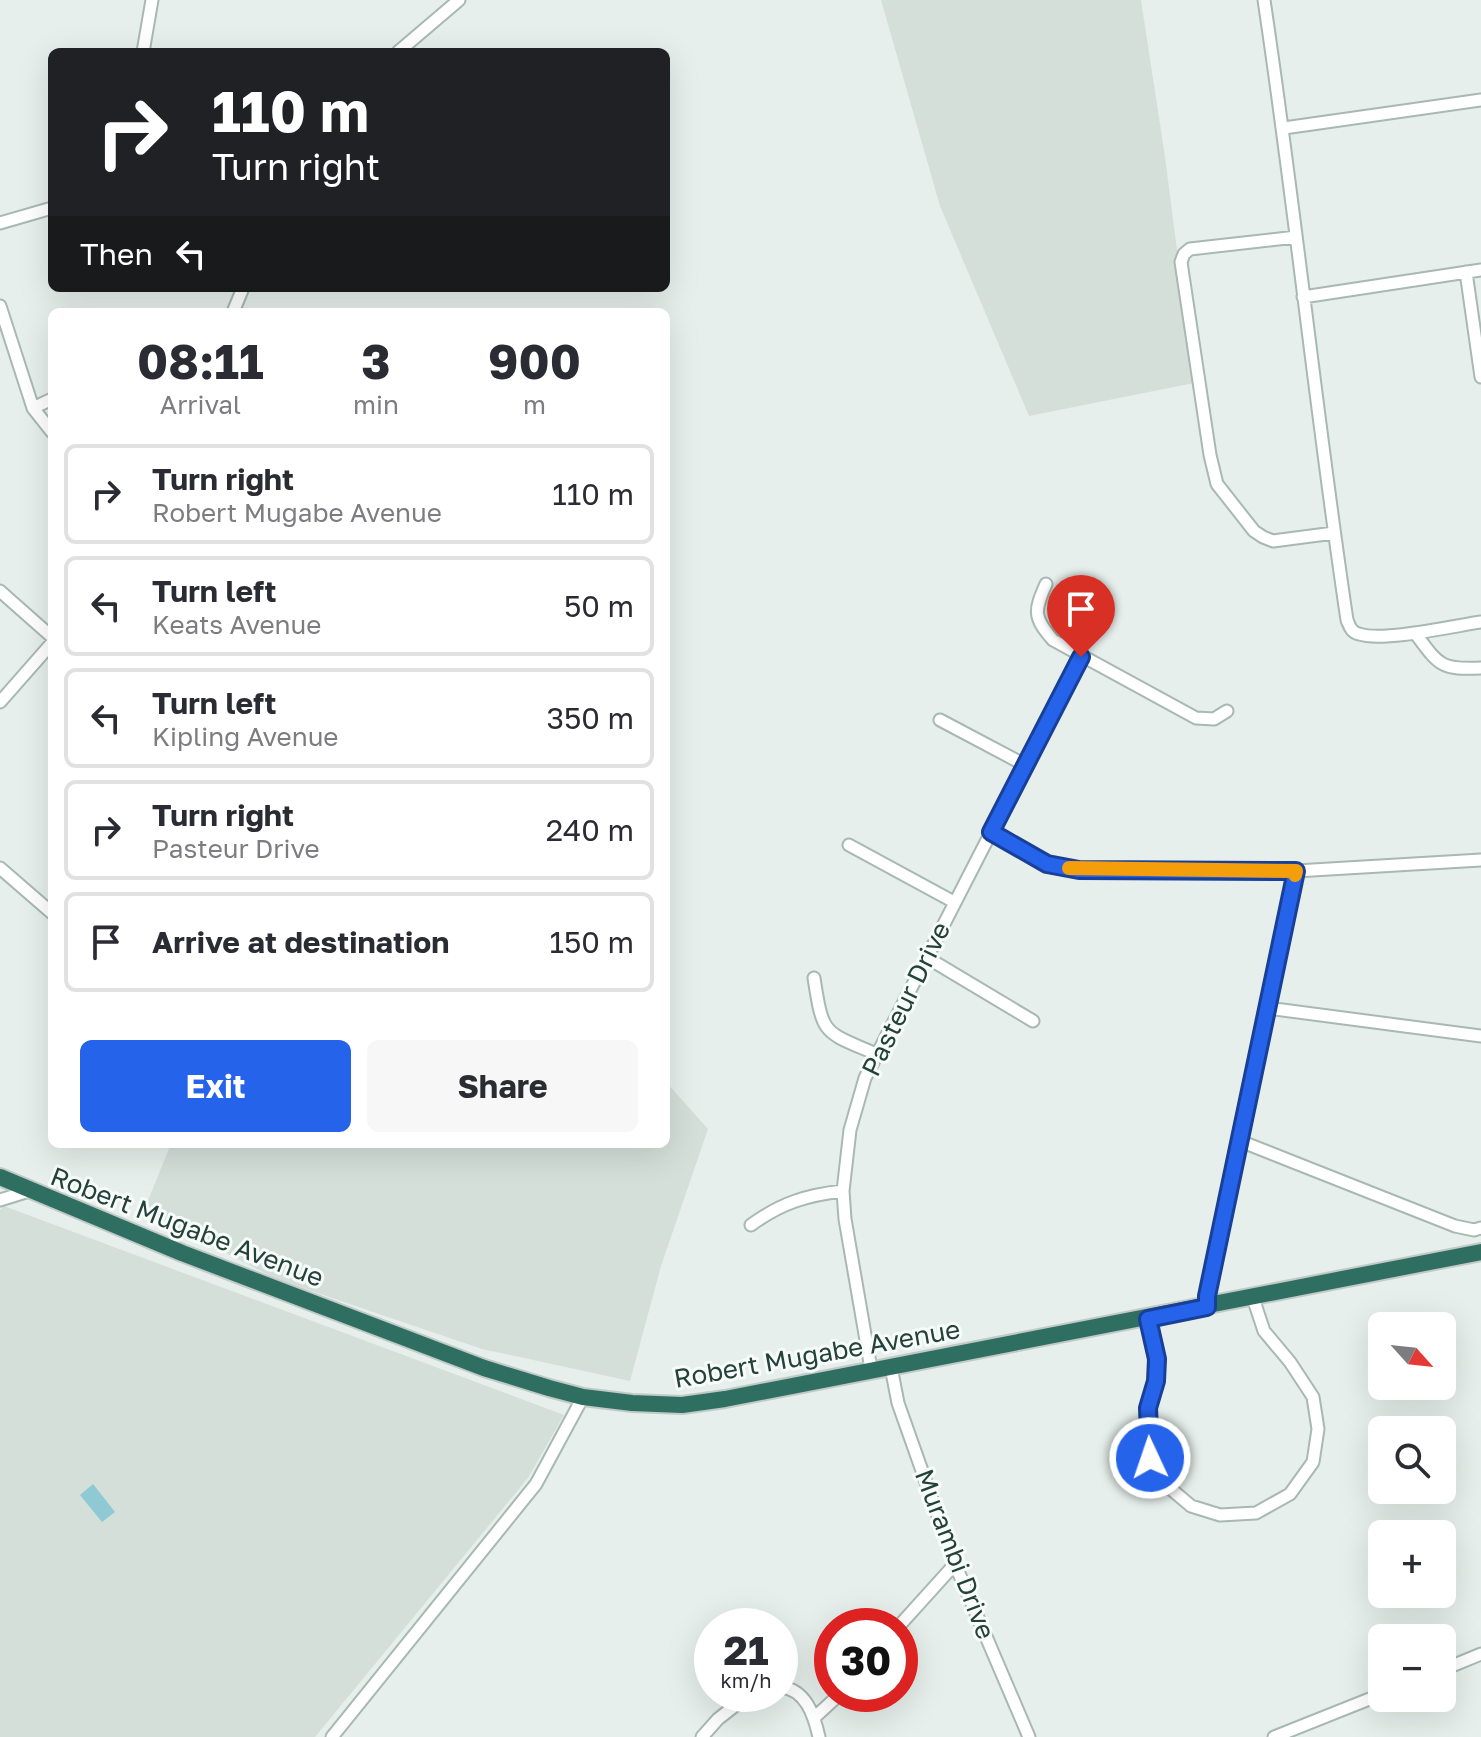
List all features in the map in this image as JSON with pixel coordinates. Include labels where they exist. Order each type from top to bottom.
[{"type":"highway","name":"Robert Mugabe Avenue","points":[[0,1177],[182,1253],[484,1368],[583,1397],[632,1403],[682,1405],[725,1399],[1481,1252]]},
{"type":"street","points":[[144,48],[152,0]]},
{"type":"street","points":[[403,48],[459,0]]},
{"type":"street","points":[[1264,0],[1284,128],[1303,297],[1347,620],[1351,630],[1360,635],[1415,633],[1481,622]]},
{"type":"street","points":[[1284,128],[1481,100]]},
{"type":"street","points":[[0,223],[48,209]]},
{"type":"street","points":[[1296,237],[1190,249],[1181,262],[1217,484],[1254,531],[1263,537],[1273,541],[1334,533]]},
{"type":"street","points":[[1303,297],[1481,270]]},
{"type":"street","points":[[1466,272],[1481,377]]},
{"type":"street","points":[[0,306],[33,408],[48,427]]},
{"type":"street","points":[[33,408],[48,401]]},
{"type":"street","points":[[1046,584],[1036,607],[1040,624],[1053,640],[1196,718],[1214,719],[1227,711]]},
{"type":"street","points":[[0,591],[48,636]]},
{"type":"street","points":[[1415,633],[1435,660],[1451,670],[1481,668]]},
{"type":"street","points":[[0,702],[48,645]]},
{"type":"street","name":"Pasteur Drive","points":[[871,1369],[843,1191],[850,1130],[865,1078],[1081,657]]},
{"type":"street","points":[[940,720],[1025,765]]},
{"type":"street","points":[[991,832],[1047,864],[1079,870],[1296,871],[1481,860]]},
{"type":"street","points":[[849,845],[954,902]]},
{"type":"street","points":[[0,868],[48,910]]},
{"type":"street","points":[[1207,1307],[1296,871]]},
{"type":"street","points":[[926,957],[1033,1021]]},
{"type":"street","points":[[814,978],[820,1021],[834,1035],[876,1054]]},
{"type":"street","points":[[1267,1008],[1481,1036]]},
{"type":"street","points":[[1240,1141],[1455,1226],[1474,1230],[1481,1228]]},
{"type":"street","points":[[0,1200],[29,1191]]},
{"type":"street","points":[[751,1225],[770,1211],[810,1195],[843,1191]]},
{"type":"street","points":[[1148,1319],[1157,1359],[1156,1381],[1148,1408],[1150,1458],[1165,1484],[1191,1506],[1220,1515],[1256,1513],[1290,1494],[1313,1462],[1318,1429],[1313,1397],[1264,1331],[1253,1298]]},
{"type":"street","name":"Murambi Drive","points":[[891,1367],[898,1403],[955,1564],[1029,1737]]},
{"type":"street","points":[[332,1737],[536,1484],[583,1397]]},
{"type":"street","points":[[915,1608],[955,1564]]},
{"type":"street","points":[[1456,1664],[1481,1654]]},
{"type":"street","points":[[798,1694],[815,1717],[819,1737]]},
{"type":"street","points":[[1274,1737],[1368,1700]]},
{"type":"street","points":[[702,1737],[727,1712]]},
{"type":"street","points":[[815,1717],[820,1712]]},
{"type":"shaded area","points":[[881,0],[1141,0],[1194,383],[1029,416],[940,206]]},
{"type":"shaded area","points":[[670,1086],[708,1129],[661,1266],[630,1381],[482,1349],[276,1279],[144,1210],[169,1148],[670,1148]]},
{"type":"shaded area","points":[[4,1206],[564,1415],[528,1478],[315,1737],[0,1737],[0,1210]]},
{"type":"water","points":[[93,1484],[115,1512],[102,1522],[80,1495]]},
{"type":"slow traffic","points":[[1069,868],[1296,871],[1295,875]]},
{"type":"route","points":[[1081,657],[991,832],[1047,864],[1079,870],[1296,871],[1207,1307],[1148,1319],[1157,1359],[1156,1381],[1148,1408],[1150,1458]]}]
